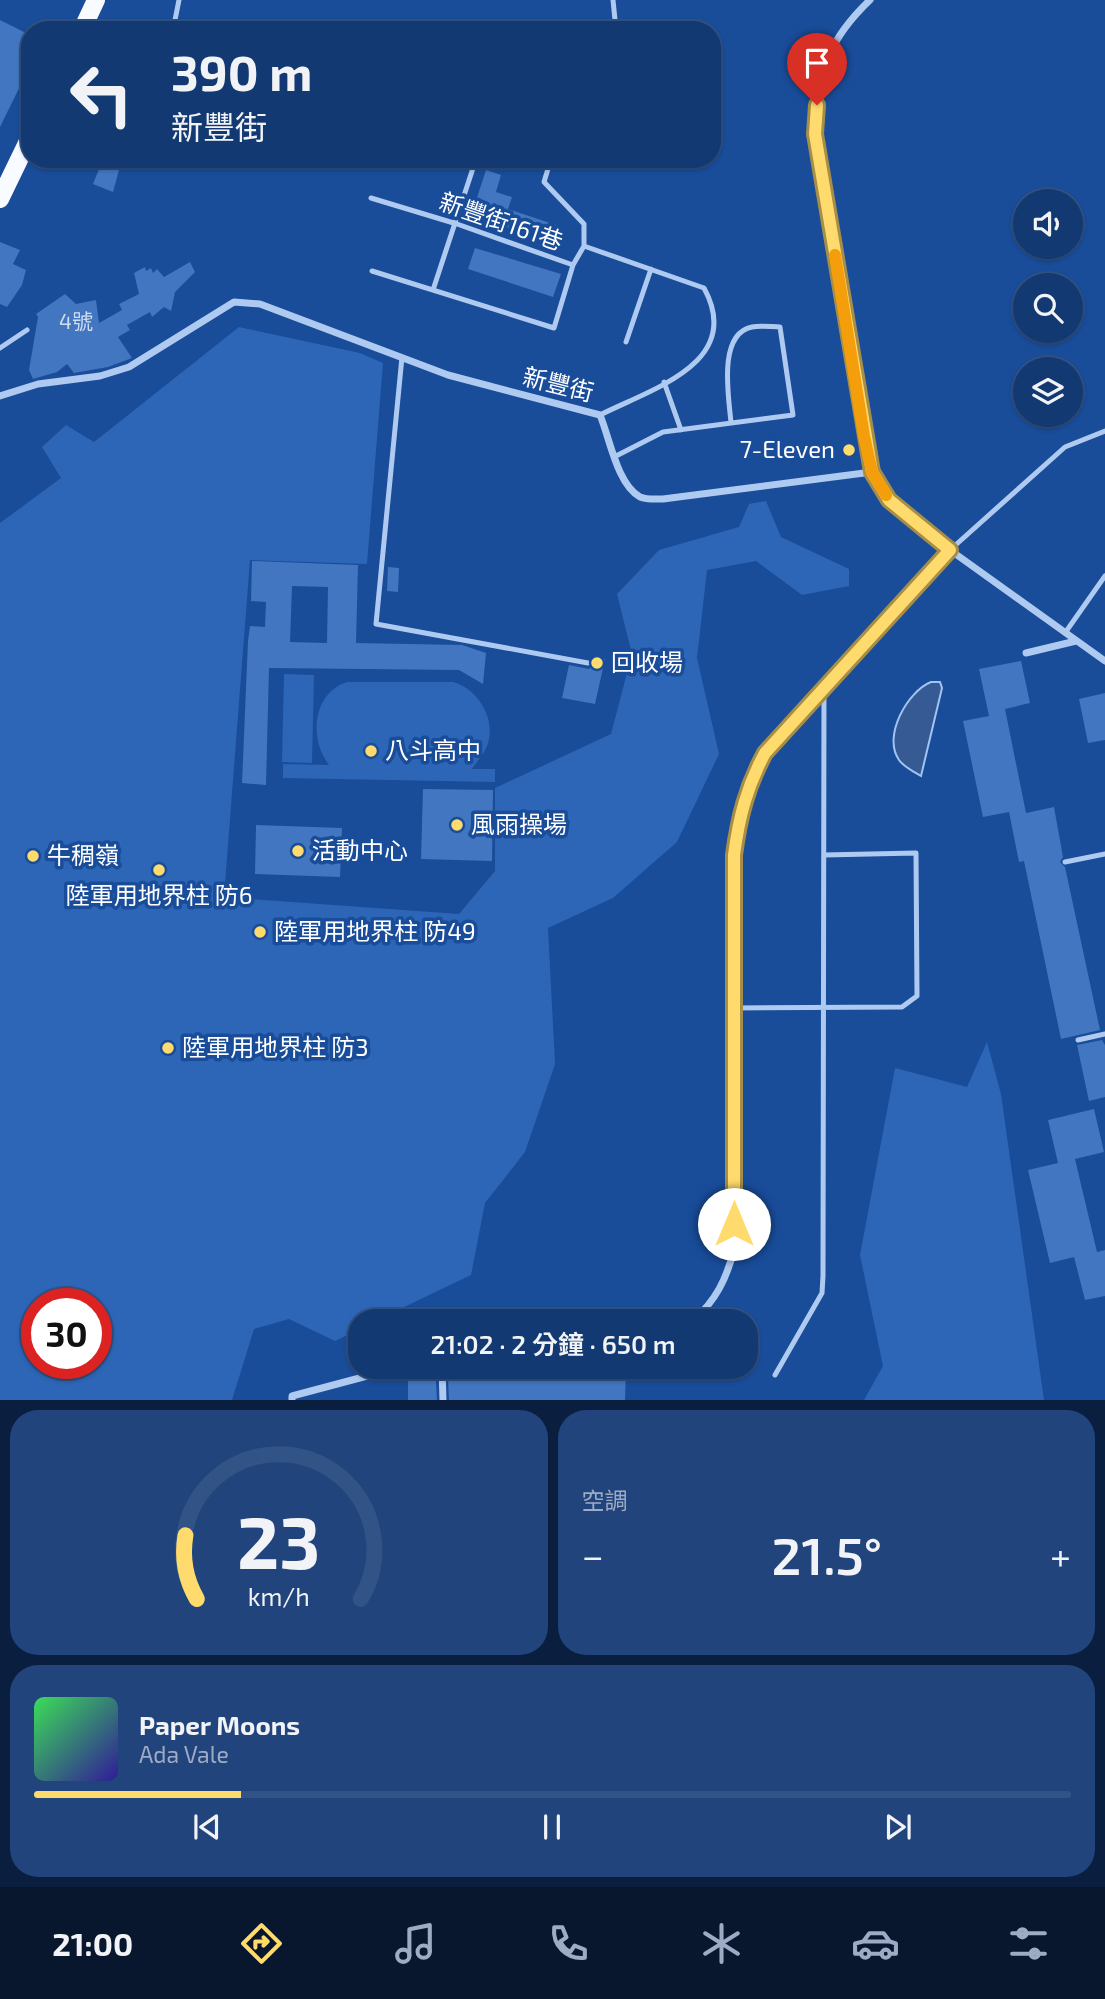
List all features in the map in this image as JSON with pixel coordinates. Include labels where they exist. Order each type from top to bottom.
[{"type":"main road","points":[[86,21],[96,0]]},
{"type":"main road","points":[[2,191],[21,154]]},
{"type":"street","points":[[870,0],[837,36],[824,69],[814,121],[872,472],[889,500],[950,550],[1105,661]]},
{"type":"street","name":"新豐街","points":[[0,396],[38,384],[100,376],[129,367],[234,302],[260,304],[402,355],[448,375],[600,415],[631,490],[643,498],[663,499],[872,472]]},
{"type":"street","points":[[706,1309],[726,1282],[734,1251],[734,855],[738,822],[749,781],[765,753],[950,550]]},
{"type":"street","points":[[1026,653],[1076,641]]},
{"type":"street","points":[[292,1398],[359,1379]]},
{"type":"street","points":[[443,1379],[443,1400]]},
{"type":"lane","points":[[174,21],[178,0]]},
{"type":"lane","points":[[613,0],[615,21]]},
{"type":"lane","points":[[433,290],[473,168]]},
{"type":"lane","points":[[548,168],[544,182],[584,224],[584,246]]},
{"type":"lane","name":"新豐街161巷","points":[[371,198],[457,224],[573,265],[584,246],[704,288],[713,305],[710,347],[692,368],[600,415]]},
{"type":"lane","points":[[372,271],[554,328],[573,265]]},
{"type":"lane","points":[[626,342],[651,269]]},
{"type":"lane","points":[[616,456],[663,432],[793,415],[780,327],[751,327],[738,334],[733,343],[727,360],[731,423]]},
{"type":"lane","points":[[0,348],[27,330]]},
{"type":"lane","points":[[402,355],[376,624],[588,663]]},
{"type":"lane","points":[[664,382],[681,430]]},
{"type":"lane","points":[[950,550],[1065,447],[1105,431]]},
{"type":"lane","points":[[1065,633],[1105,576]]},
{"type":"lane","points":[[775,1375],[822,1293],[824,690]]},
{"type":"lane","points":[[734,1008],[902,1007],[917,996],[916,853],[824,855]]},
{"type":"lane","points":[[1065,862],[1105,854]]},
{"type":"lane","points":[[1078,1040],[1105,1034]]},
{"type":"shaded area","points":[[239,327],[360,353],[383,363],[367,564],[250,560],[224,897],[459,914],[495,871],[495,788],[611,734],[632,654],[617,594],[659,550],[739,527],[749,504],[766,501],[781,537],[849,569],[849,586],[802,595],[756,561],[707,570],[697,658],[719,754],[677,842],[613,898],[548,928],[555,1064],[525,1152],[485,1203],[471,1275],[400,1309],[348,1309],[348,1335],[335,1341],[289,1319],[254,1329],[232,1400],[0,1400],[0,523],[61,478],[42,447],[66,425],[94,442]]},
{"type":"shaded area","points":[[284,674],[314,675],[312,763],[282,762]]},
{"type":"shaded area","points":[[347,682],[453,682],[469,690],[482,704],[490,730],[486,747],[472,769],[495,769],[495,782],[283,778],[283,764],[329,765],[318,743],[317,718],[327,696]]},
{"type":"shaded area","points":[[931,682],[940,682],[942,688],[921,776],[899,760],[894,739],[900,715],[906,704],[922,687]]},
{"type":"shaded area","points":[[987,1042],[1001,1094],[1044,1400],[864,1400],[883,1366],[860,1255],[895,1068],[967,1087]]},
{"type":"building","points":[[0,20],[21,30],[21,84],[0,127]]},
{"type":"building","points":[[99,168],[120,168],[113,192],[93,184]]},
{"type":"building","points":[[486,170],[501,175],[496,192],[512,197],[508,209],[559,226],[553,243],[471,216]]},
{"type":"building","points":[[0,242],[20,250],[13,264],[26,270],[22,285],[7,307],[0,304]]},
{"type":"building","points":[[475,248],[561,274],[553,297],[468,269]]},
{"type":"building","points":[[190,262],[195,272],[175,292],[171,311],[164,307],[152,317],[150,312],[127,325],[130,330],[118,337],[132,358],[108,367],[74,373],[67,364],[57,372],[33,379],[29,370],[38,317],[36,314],[65,294],[76,304],[96,300],[99,323],[122,310],[119,304],[139,294],[134,273],[145,267],[146,271],[151,268],[153,273],[157,269],[164,277]]},
{"type":"building","points":[[252,561],[358,565],[356,643],[462,645],[486,653],[483,684],[459,670],[269,668],[266,785],[242,783],[250,626],[265,627],[266,602],[251,601]],"holes":[[[292,586],[328,587],[327,643],[290,642]]]},
{"type":"building","points":[[388,567],[399,568],[398,592],[387,591]]},
{"type":"building","points":[[592,657],[605,659],[595,704],[562,698],[569,665],[589,669],[593,665]]},
{"type":"building","points":[[1021,661],[1030,703],[1005,709],[1026,813],[1054,807],[1063,857],[1060,862],[1065,867],[1100,1030],[1061,1039],[1024,861],[1019,862],[1009,812],[983,817],[963,721],[989,716],[979,669]]},
{"type":"building","points":[[1105,693],[1105,740],[1088,743],[1079,699]]},
{"type":"building","name":"風雨操場","points":[[423,789],[493,790],[492,861],[421,859]]},
{"type":"building","name":"活動中心","points":[[256,825],[342,828],[340,877],[255,874]]},
{"type":"building","points":[[1102,1040],[1105,1045],[1105,1097],[1089,1101],[1077,1045]]},
{"type":"building","points":[[1094,1109],[1104,1152],[1075,1159],[1097,1252],[1105,1250],[1105,1296],[1085,1300],[1074,1257],[1050,1263],[1028,1170],[1058,1163],[1048,1120]]},
{"type":"building","points":[[448,1379],[626,1379],[625,1400],[449,1400]]},
{"type":"building","points":[[408,1381],[436,1381],[437,1400],[408,1400]]},
{"type":"slow traffic","points":[[835,255],[864,436],[872,472],[886,495]]},
{"type":"place","name":"7-Eleven","points":[[849,450]]},
{"type":"place","name":"回收場","points":[[597,663]]},
{"type":"place","name":"八斗高中","points":[[371,751]]},
{"type":"place","name":"風雨操場","points":[[457,825]]},
{"type":"place","name":"活動中心","points":[[298,851]]},
{"type":"place","name":"牛稠嶺","points":[[33,856]]},
{"type":"place","name":"陸軍用地界柱 防6","points":[[159,870]]},
{"type":"place","name":"陸軍用地界柱 防49","points":[[260,932]]},
{"type":"place","name":"陸軍用地界柱 防3","points":[[168,1048]]},
{"type":"route","points":[[734,1224],[734,855],[738,822],[749,781],[765,753],[950,550],[889,500],[872,472],[815,134],[817,105]]}]
